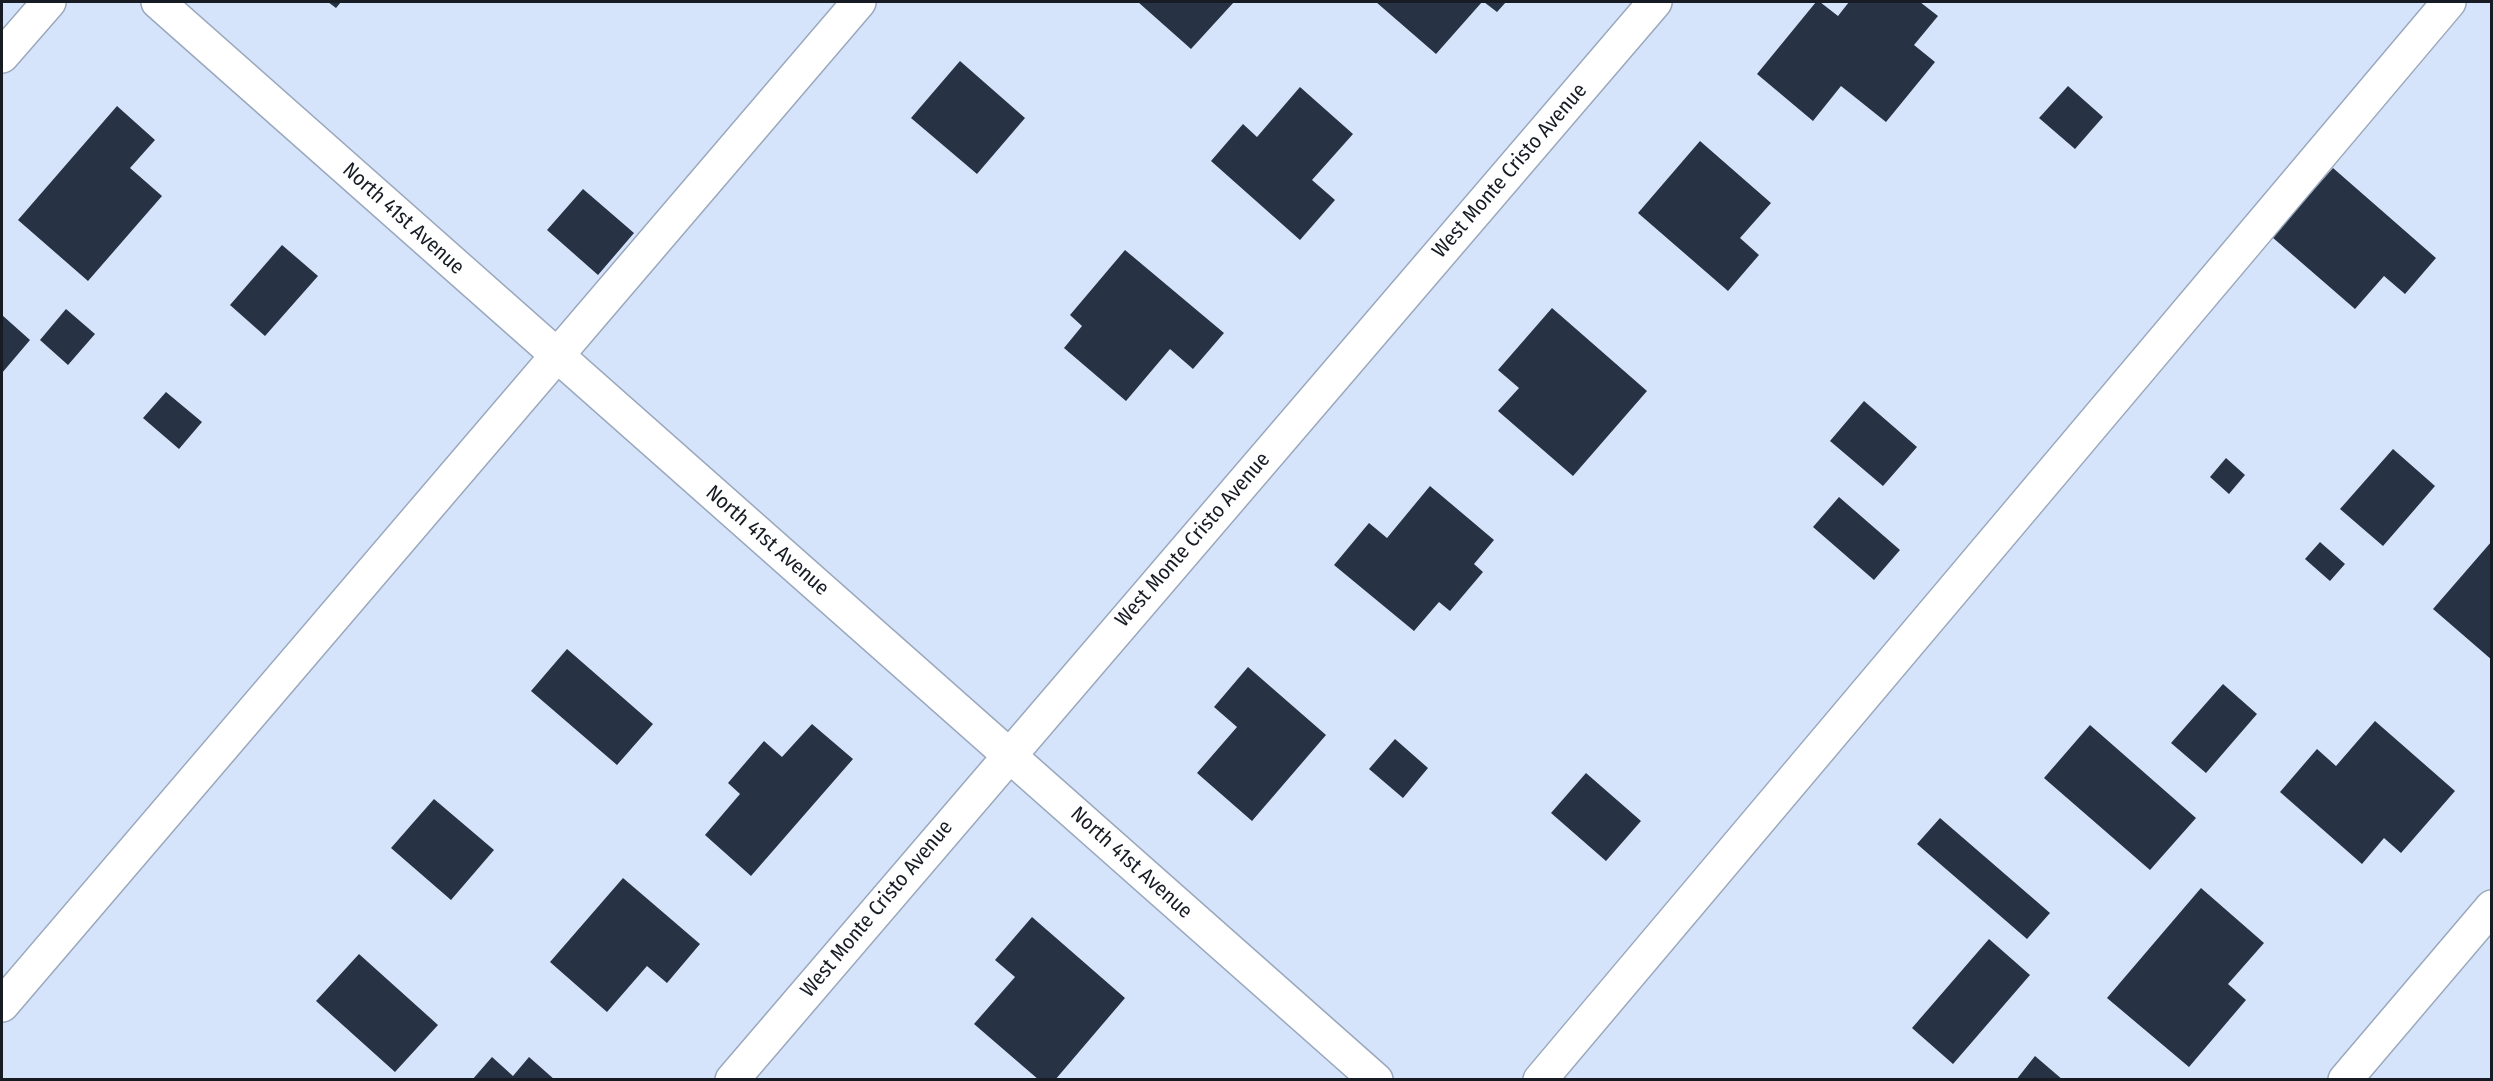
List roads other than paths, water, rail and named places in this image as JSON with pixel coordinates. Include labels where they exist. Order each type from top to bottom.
[{"type":"street","points":[[2,56],[49,2]]},
{"type":"street","name":"North 41st Avenue","points":[[158,2],[1376,1080]]},
{"type":"street","points":[[2,1005],[859,2]]},
{"type":"street","name":"West Monte Cristo Avenue","points":[[732,1080],[1655,2]]},
{"type":"street","points":[[1540,1080],[2449,2]]},
{"type":"street","points":[[2345,1080],[2492,907]]}]
